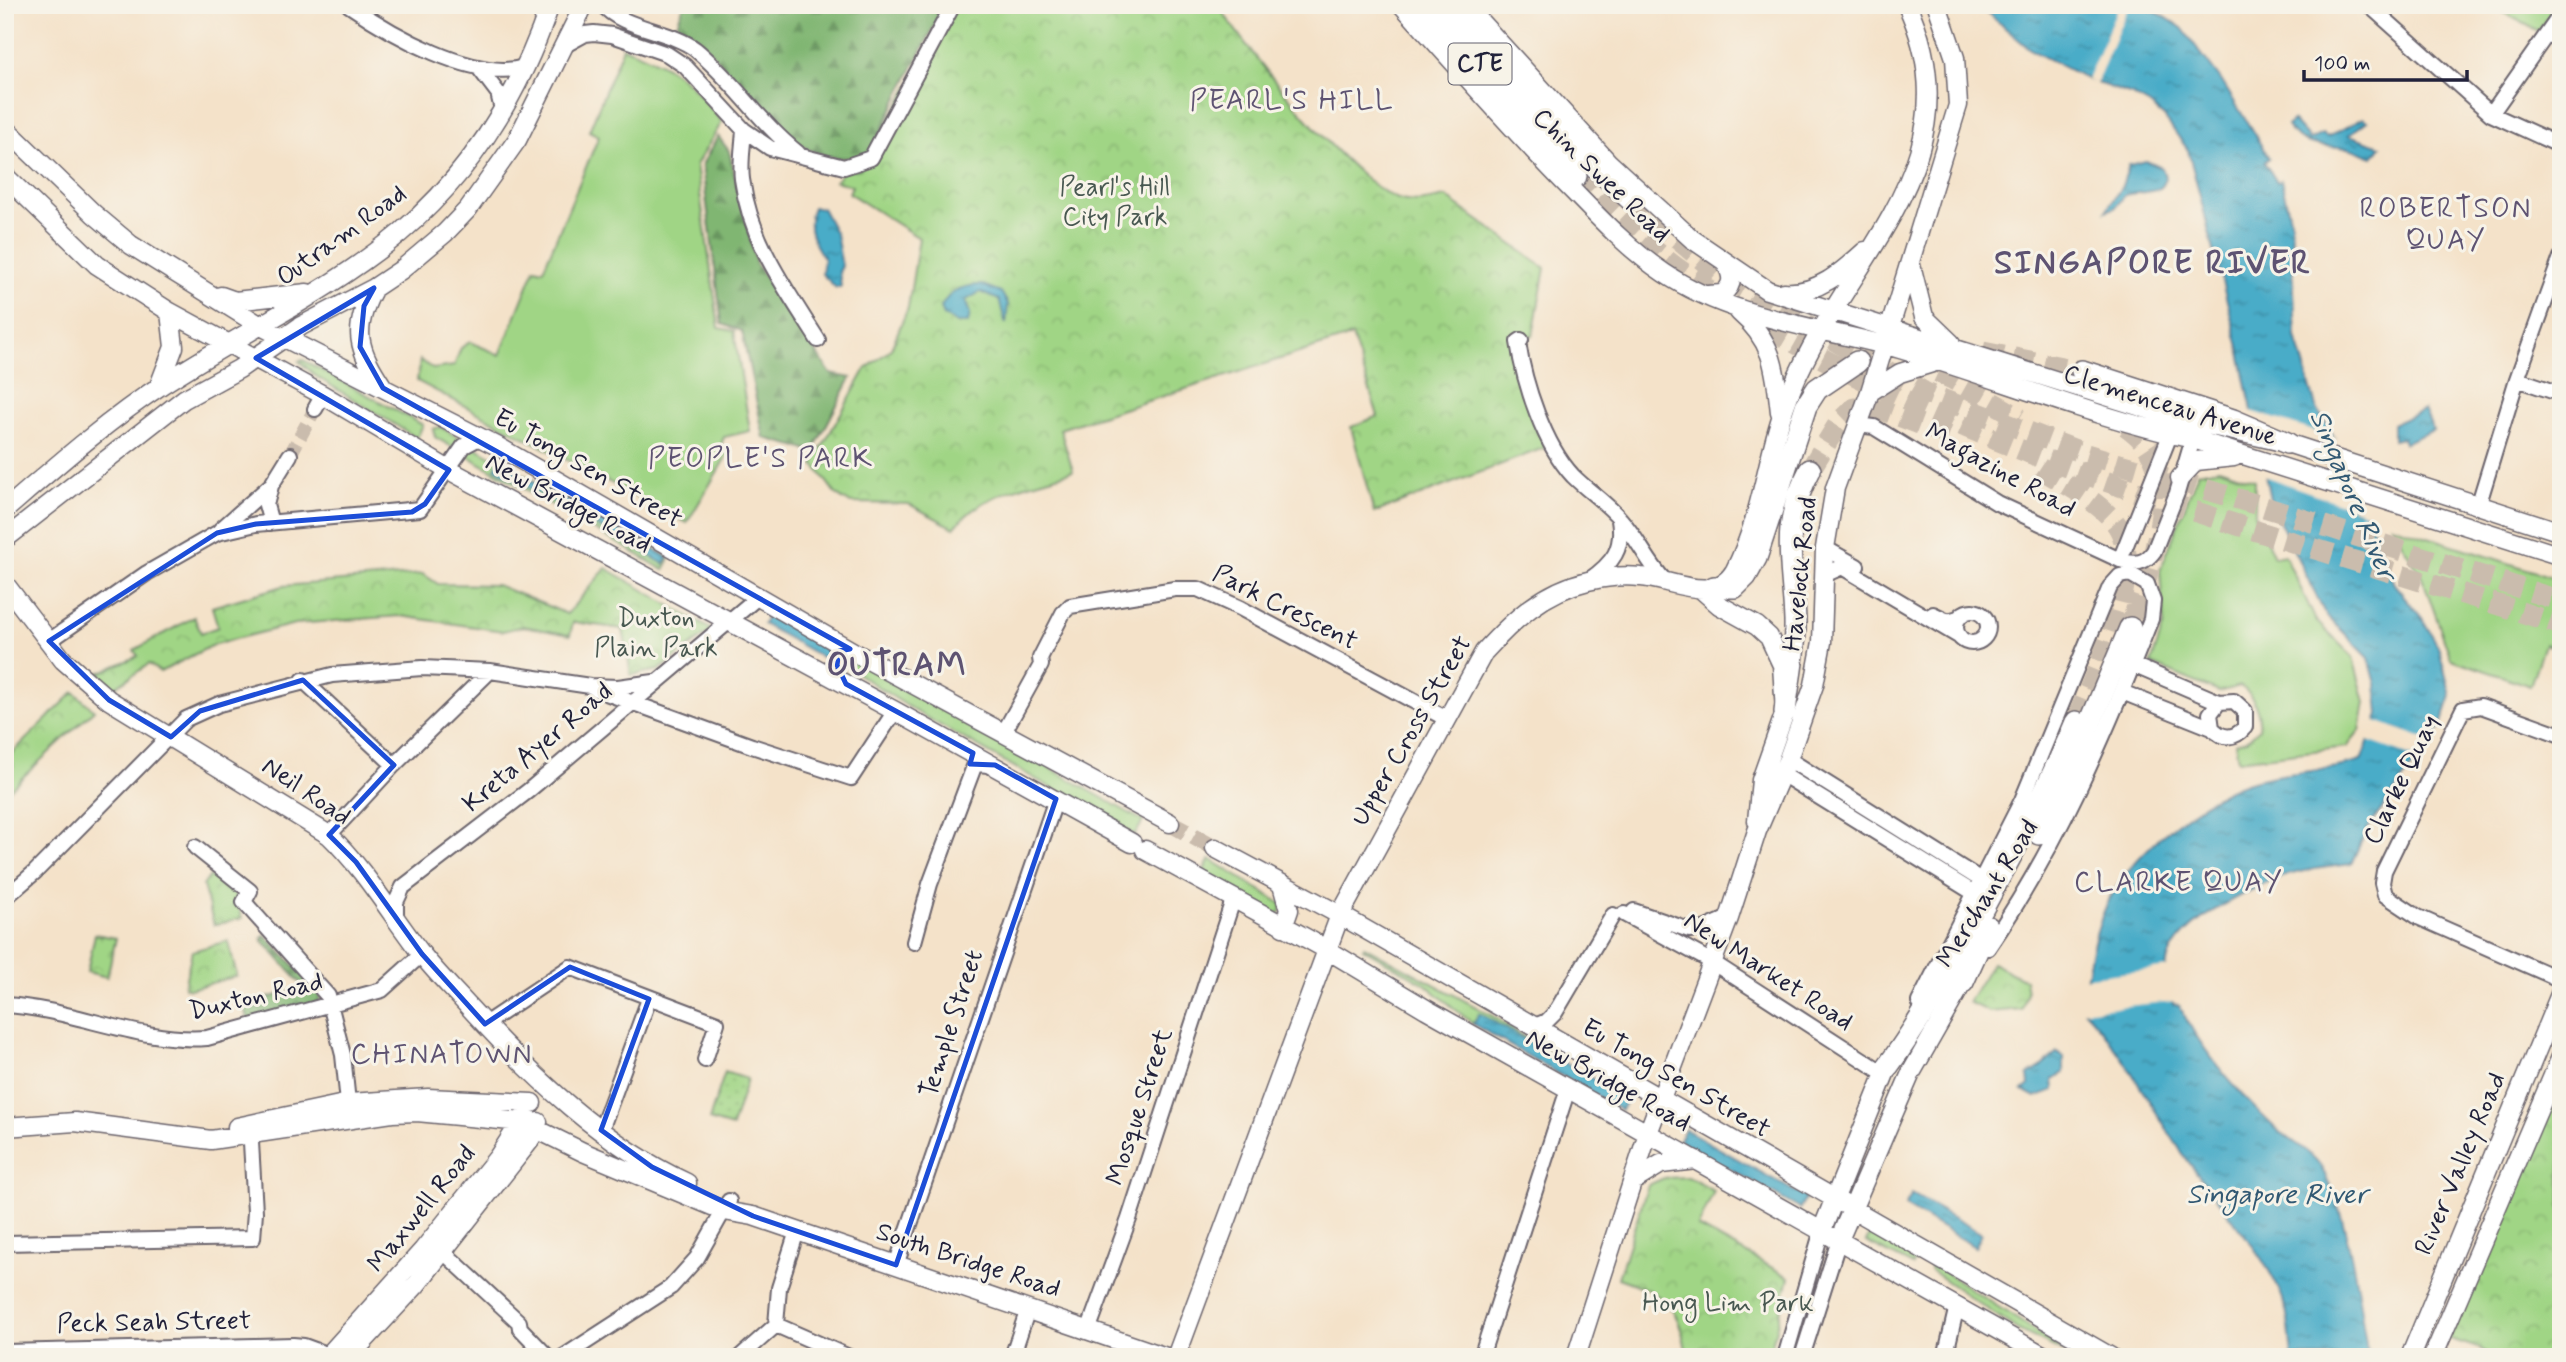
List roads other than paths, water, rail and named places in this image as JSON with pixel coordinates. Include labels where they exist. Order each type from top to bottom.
[{"type":"highway","name":"CTE","points":[[1426,5],[1576,176]]},
{"type":"highway","name":"CTE","points":[[1447,5],[1589,161],[1630,199]]},
{"type":"highway","points":[[1708,588],[1735,587],[1746,576],[1756,558],[1806,406],[1817,390],[1857,362]]},
{"type":"highway","points":[[2082,371],[2236,444],[2287,443]]},
{"type":"highway","points":[[1785,712],[1795,624],[1789,524],[1795,497],[1810,470]]},
{"type":"highway","points":[[1963,982],[1980,940],[2059,797],[2130,628]]},
{"type":"highway","points":[[1886,1070],[1919,1023],[2024,832],[2055,772],[2076,722]]},
{"type":"main road","name":"Outram Road","points":[[5,510],[95,433],[159,386],[314,292],[398,234],[425,210],[456,178],[502,110],[526,67],[550,5]]},
{"type":"main road","name":"Outram Road","points":[[5,539],[184,399],[256,358],[301,326],[374,288],[410,263],[468,209],[517,140],[584,5]]},
{"type":"main road","name":"Chin Swee Road","points":[[1402,5],[1561,179],[1632,249],[1667,275],[1732,306],[1763,317],[1884,345]]},
{"type":"main road","name":"Chin Swee Road","points":[[1465,5],[1609,163],[1692,239],[1767,290],[1889,327]]},
{"type":"main road","points":[[1757,831],[1761,780],[1785,712],[1782,665],[1769,637],[1758,625],[1719,605],[1708,588],[1731,576],[1741,558],[1767,474],[1780,415],[1801,366],[1881,236],[1910,177],[1930,104],[1926,60],[1907,5]]},
{"type":"main road","name":"Havelock Road","points":[[1576,1357],[1648,1133],[1729,918],[1757,831],[1785,766],[1818,668],[1822,642],[1825,548],[1835,488],[1870,392],[1958,104],[1955,58],[1937,5]]},
{"type":"main road","name":"Eu Tong Sen Street","points":[[5,128],[94,214],[131,244],[259,325],[481,438],[850,649],[1170,823]]},
{"type":"main road","name":"New Bridge Road","points":[[5,176],[97,265],[170,312],[256,358],[319,402],[995,765],[1233,900],[1326,949],[1567,1089],[2046,1357]]},
{"type":"main road","points":[[1767,290],[1797,293],[1816,287],[1847,267],[1881,236]]},
{"type":"main road","points":[[1911,262],[1924,317],[1943,338],[1962,351]]},
{"type":"main road","points":[[1708,295],[1722,294],[1731,284],[1732,277],[1726,264]]},
{"type":"main road","points":[[201,287],[234,301],[314,292]]},
{"type":"main road","points":[[374,288],[364,306],[360,347],[383,388]]},
{"type":"main road","points":[[1732,306],[1756,327],[1766,341],[1772,358],[1780,415]]},
{"type":"main road","points":[[159,386],[174,347],[170,312]]},
{"type":"main road","name":"Clemenceau Avenue","points":[[1889,327],[2173,426],[2236,444],[2376,497],[2561,556]]},
{"type":"main road","name":"Clemenceau Avenue","points":[[1884,345],[2135,426],[2173,426]]},
{"type":"main road","points":[[1870,392],[1900,373],[1939,362]]},
{"type":"main road","name":"Clemenceau Avenue","points":[[2287,443],[2371,472],[2479,503],[2561,532]]},
{"type":"main road","points":[[2180,478],[2196,461],[2236,444]]},
{"type":"main road","name":"Upper Cross Street","points":[[1175,1357],[1340,915],[1484,652],[1508,624],[1528,608],[1561,590],[1588,581],[1643,577],[1708,588]]},
{"type":"main road","name":"Neil Road","points":[[5,584],[63,660],[109,700],[330,835],[356,862],[422,954],[507,1050],[544,1083]]},
{"type":"main road","points":[[846,684],[837,672],[837,665],[839,654],[850,649]]},
{"type":"main road","name":"Eu Tong Sen Street","points":[[1215,848],[1340,915],[2111,1357]]},
{"type":"main road","points":[[1282,885],[1289,910],[1283,927]]},
{"type":"main road","name":"Merchant Road","points":[[1839,1240],[1911,1073],[1963,982]]},
{"type":"main road","name":"River Valley Road","points":[[2410,1357],[2561,992]]},
{"type":"main road","name":"River Valley Road","points":[[2433,1357],[2561,1057]]},
{"type":"main road","name":"Merchant Road","points":[[1822,1230],[1886,1070]]},
{"type":"main road","name":"South Bridge Road","points":[[544,1083],[601,1130],[652,1167],[726,1206]]},
{"type":"main road","name":"Maxwell Road","points":[[349,1357],[433,1251],[498,1157],[529,1126],[531,1103],[544,1083]]},
{"type":"main road","points":[[5,1127],[75,1122],[201,1139],[349,1110],[428,1098],[531,1103]]},
{"type":"main road","name":"South Bridge Road","points":[[349,1110],[417,1112],[529,1126],[753,1216],[1089,1328],[1167,1357]]},
{"type":"main road","points":[[5,1116],[79,1114],[196,1130],[250,1130]]},
{"type":"main road","points":[[1633,1181],[1661,1164],[1696,1160]]},
{"type":"main road","name":"Maxwell Road","points":[[322,1354],[433,1251]]},
{"type":"main road","points":[[1926,1288],[1920,1270],[1921,1264],[1927,1259],[1936,1258]]},
{"type":"main road","points":[[2076,1337],[2085,1357]]},
{"type":"street","points":[[349,5],[396,37],[479,68],[510,72],[526,67]]},
{"type":"street","points":[[603,5],[616,16],[669,34],[694,49],[782,140],[802,156]]},
{"type":"street","points":[[565,45],[594,33],[612,35],[667,54],[685,66],[744,130],[770,148],[844,167],[871,158],[953,5]]},
{"type":"street","points":[[2368,5],[2491,114],[2561,146]]},
{"type":"street","points":[[2491,114],[2561,14]]},
{"type":"street","points":[[479,68],[498,93],[502,110]]},
{"type":"street","points":[[744,130],[743,182],[754,229],[772,267],[818,340]]},
{"type":"street","points":[[2479,503],[2517,379],[2561,257]]},
{"type":"street","points":[[1521,340],[1518,342],[1522,369],[1534,410],[1572,474],[1619,517],[1651,567],[1665,581]]},
{"type":"street","points":[[2517,379],[2561,394]]},
{"type":"street","name":"Magazine Road","points":[[1857,425],[1874,427],[2028,519],[2120,560]]},
{"type":"street","points":[[2173,426],[2120,560],[2134,563],[2148,559],[2180,478],[2195,431]]},
{"type":"street","points":[[216,533],[256,524],[412,512],[425,504],[464,446],[481,438]]},
{"type":"street","points":[[49,641],[147,573],[216,533],[272,484],[288,458]]},
{"type":"street","points":[[271,523],[266,505],[272,484]]},
{"type":"street","points":[[251,505],[249,518],[256,524]]},
{"type":"street","points":[[1588,581],[1610,564],[1619,550],[1622,540],[1619,517]]},
{"type":"street","points":[[1824,575],[1842,567],[1970,642],[1979,641],[1986,635],[1987,626],[1982,614],[1973,611],[1958,618],[1942,620],[1825,548]]},
{"type":"street","name":"Merchant Road","points":[[1886,1070],[2022,800],[2110,587],[2120,576],[2130,574],[2147,584],[2153,601],[2151,618],[2122,692],[2067,818],[1990,945],[1963,982]]},
{"type":"street","name":"Park Crescent","points":[[1001,730],[1034,662],[1040,658],[1063,613],[1070,606],[1175,589],[1198,589],[1240,608],[1446,718]]},
{"type":"street","name":"Kreta Ayer Road","points":[[396,918],[396,902],[404,887],[527,791],[759,596]]},
{"type":"street","points":[[1958,618],[1956,628],[1960,637]]},
{"type":"street","points":[[2122,692],[2212,728],[2225,737],[2240,733],[2245,727],[2245,711],[2234,701],[2219,702],[2133,665]]},
{"type":"street","points":[[5,892],[98,807],[186,719],[200,711],[303,680],[355,672],[422,668],[490,671],[590,686],[618,687],[654,682],[653,698],[660,711]]},
{"type":"street","points":[[330,835],[394,765],[490,671]]},
{"type":"street","points":[[303,680],[394,765]]},
{"type":"street","points":[[590,686],[630,703],[851,778],[895,710]]},
{"type":"street","points":[[2212,728],[2210,714],[2219,702]]},
{"type":"street","name":"Clarke Quay","points":[[2561,735],[2481,706],[2463,709],[2384,871],[2383,890],[2385,895],[2418,916],[2561,980]]},
{"type":"street","points":[[952,822],[973,753]]},
{"type":"street","points":[[914,942],[930,884],[975,764],[995,765]]},
{"type":"street","points":[[1785,766],[1977,887]]},
{"type":"street","name":"Temple Street","points":[[896,1265],[1056,799]]},
{"type":"street","points":[[5,898],[68,835]]},
{"type":"street","points":[[195,847],[250,891],[244,902],[327,995],[342,1048],[349,1110]]},
{"type":"street","name":"Mosque Street","points":[[1089,1328],[1129,1219],[1233,900]]},
{"type":"street","points":[[1532,1027],[1547,1021],[1555,1013],[1621,912]]},
{"type":"street","name":"New Market Road","points":[[1621,912],[1712,962],[1886,1070]]},
{"type":"street","name":"New Market Road","points":[[1621,912],[1689,930],[1704,929],[1729,918]]},
{"type":"street","name":"Duxton Road","points":[[5,1005],[43,1008],[177,1040],[207,1038],[331,1006],[386,987],[422,954]]},
{"type":"street","points":[[485,1024],[569,967],[717,1023],[705,1060]]},
{"type":"street","points":[[601,1130],[649,999]]},
{"type":"street","points":[[1481,1357],[1567,1089]]},
{"type":"street","points":[[5,1243],[248,1240],[256,1233],[250,1130]]},
{"type":"street","points":[[563,1357],[671,1287],[697,1258],[726,1206]]},
{"type":"street","points":[[1785,1357],[1822,1230]]},
{"type":"street","points":[[740,1357],[776,1325],[779,1288],[797,1231]]},
{"type":"street","points":[[1802,1357],[1839,1240]]},
{"type":"street","points":[[433,1251],[514,1327],[520,1328],[548,1357]]},
{"type":"street","points":[[1945,1357],[1956,1306]]},
{"type":"street","points":[[1012,1357],[1028,1309]]},
{"type":"street","points":[[776,1325],[849,1357]]},
{"type":"street","name":"Peck Seah Street","points":[[5,1352],[322,1354]]},
{"type":"water","name":"Singapore River","points":[[1978,5],[2137,5],[2162,15],[2182,28],[2221,80],[2269,158],[2264,162],[2277,182],[2281,180],[2291,222],[2296,337],[2316,407],[2336,440],[2394,584],[2422,618],[2438,646],[2451,696],[2440,728],[2366,831],[2351,864],[2286,876],[2228,902],[2194,925],[2181,938],[2171,952],[2166,967],[2173,1004],[2179,1005],[2220,1070],[2273,1126],[2306,1151],[2321,1167],[2340,1211],[2346,1235],[2368,1357],[2292,1357],[2286,1309],[2262,1259],[2186,1158],[2125,1062],[2083,1009],[2091,953],[2109,900],[2134,863],[2172,827],[2215,798],[2256,780],[2361,761],[2379,714],[2376,684],[2369,658],[2325,614],[2271,504],[2239,347],[2188,150],[2164,117],[2150,105],[2132,95],[2089,80],[2031,50]]},
{"type":"water","points":[[2363,118],[2367,121],[2349,135],[2381,146],[2373,157],[2350,149],[2306,142],[2292,133],[2287,126],[2293,121],[2310,140],[2322,134],[2328,137]]},
{"type":"water","points":[[2146,161],[2162,168],[2164,184],[2154,190],[2125,195],[2115,208],[2106,211],[2122,186],[2129,165]]},
{"type":"water","points":[[813,207],[822,208],[836,234],[842,266],[839,272],[841,287],[836,288],[822,274],[824,258],[810,228]]},
{"type":"water","points":[[983,285],[1001,292],[1008,304],[1006,324],[999,300],[980,292],[965,301],[970,313],[968,323],[957,323],[944,316],[941,307],[953,293],[964,287]]},
{"type":"water","points":[[2424,410],[2433,430],[2404,443],[2402,438],[2393,440],[2393,424]]},
{"type":"water","points":[[498,462],[668,558],[664,564],[495,468]]},
{"type":"water","points":[[770,612],[832,646],[825,659],[763,624]]},
{"type":"water","points":[[1479,1013],[1627,1099],[1621,1110],[1473,1024]]},
{"type":"water","points":[[2057,1052],[2064,1057],[2064,1073],[2053,1079],[2054,1090],[2036,1097],[2023,1090],[2029,1085],[2028,1075],[2044,1065]]},
{"type":"water","points":[[1685,1129],[1806,1198],[1800,1209],[1679,1140]]},
{"type":"water","points":[[1912,1194],[1982,1234],[1975,1247],[1905,1206]]},
{"type":"tunnel","points":[[1576,176],[1639,237],[1672,265],[1709,290]]},
{"type":"tunnel","points":[[1630,199],[1720,275],[1926,393],[2086,454],[2255,504],[2561,601]]},
{"type":"tunnel","points":[[1742,311],[1838,366],[1936,414],[2038,456],[2141,494],[2246,528],[2561,625]]},
{"type":"tunnel","points":[[1827,316],[1906,341]]},
{"type":"tunnel","points":[[1983,352],[2082,371]]},
{"type":"tunnel","points":[[1910,359],[1952,379],[2020,418]]},
{"type":"tunnel","points":[[2045,380],[2106,413],[2137,435],[2152,455],[2160,478],[2162,502],[2159,528],[2130,628]]},
{"type":"tunnel","points":[[1810,470],[1840,421],[1854,408],[1885,411],[1951,436]]},
{"type":"tunnel","points":[[290,455],[315,409]]},
{"type":"tunnel","points":[[2040,468],[2097,505],[2114,521],[2124,540],[2126,564],[2116,620],[2076,722]]},
{"type":"tunnel","points":[[1170,823],[1215,848]]},
{"type":"district","name":"PEARL'S HILL","points":[[1292,101]]},
{"type":"district","name":"ROBERTSON QUAY","points":[[2446,225]]},
{"type":"district","name":"SINGAPORE RIVER","points":[[2153,264]]},
{"type":"district","name":"PEOPLE'S PARK","points":[[761,459]]},
{"type":"district","name":"OUTRAM","points":[[897,666]]},
{"type":"district","name":"CLARKE QUAY","points":[[2179,883]]},
{"type":"district","name":"CHINATOWN","points":[[442,1055]]},
{"type":"park label","name":"Pearl's Hill City Park","points":[[1115,203]]},
{"type":"park label","name":"Duxton Plain Park","points":[[656,634]]},
{"type":"park label","name":"Hong Lim Park","points":[[1728,1304]]}]
